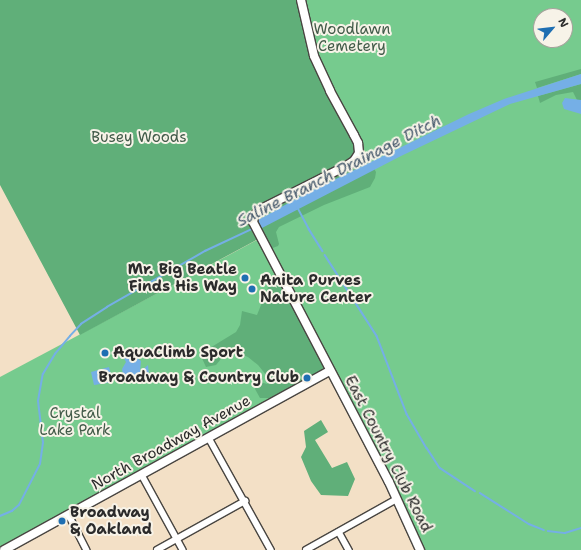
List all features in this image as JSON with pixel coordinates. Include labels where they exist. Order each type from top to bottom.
[{"type":"street","name":"East Country Club Road","points":[[301,0],[314,56],[330,92],[354,135],[358,153],[354,161],[346,166],[257,211],[253,218],[257,232],[397,499],[420,550]]},
{"type":"street","name":"North Broadway Avenue","points":[[4,550],[330,371]]},
{"type":"street","points":[[209,438],[271,550]]},
{"type":"street","points":[[142,475],[183,550]]},
{"type":"street","points":[[306,550],[397,499]]},
{"type":"street","points":[[157,550],[244,501]]},
{"type":"street","points":[[69,515],[88,550]]},
{"type":"street","points":[[339,532],[349,550]]},
{"type":"green space","name":"Busey Woods","points":[[0,0],[301,0],[311,42],[354,135],[357,157],[255,213],[260,238],[80,335],[0,185]]},
{"type":"green space","name":"Woodlawn Cemetery","points":[[304,0],[581,0],[581,550],[425,550],[359,418],[256,221],[322,181],[368,158],[317,54]]},
{"type":"green space","points":[[581,69],[581,74],[537,88],[535,82]]},
{"type":"green space","points":[[581,84],[581,100],[577,100],[573,92],[556,95],[540,103],[538,96]]},
{"type":"green space","points":[[368,158],[376,172],[375,178],[370,187],[324,205],[279,227],[276,232],[279,244],[278,246],[270,249],[256,221],[260,213]]},
{"type":"green space","name":"Crystal Lake Park","points":[[259,239],[323,368],[322,372],[0,548],[0,377]]},
{"type":"green space","points":[[280,280],[323,362],[323,368],[321,372],[273,398],[260,398],[255,389],[257,381],[267,384],[271,381],[258,365],[248,357],[235,352],[225,354],[216,365],[206,367],[200,354],[236,332],[240,325],[242,311],[257,315],[269,285]]},
{"type":"green space","points":[[321,420],[328,432],[315,440],[332,468],[347,462],[355,479],[348,496],[321,495],[311,481],[301,457],[306,447],[304,431]]},
{"type":"water","points":[[581,74],[581,84],[510,104],[401,156],[260,229],[256,221],[303,195],[469,114],[504,99]]},
{"type":"water","points":[[565,98],[581,100],[581,114],[564,109],[562,103]]},
{"type":"water","points":[[128,353],[131,359],[137,358],[141,361],[140,372],[148,365],[149,375],[142,374],[132,379],[123,375],[122,369],[126,362],[123,356]]},
{"type":"water","points":[[109,367],[113,382],[94,385],[91,372]]},
{"type":"waterway","points":[[298,208],[323,251]]},
{"type":"waterway","name":"Saline Branch Drainage Ditch","points":[[0,516],[12,511],[19,505],[40,464],[43,443],[38,401],[43,374],[55,354],[70,336],[81,324],[107,307],[205,251],[254,228]]},
{"type":"waterway","points":[[325,255],[377,336],[407,414],[427,448],[440,468],[475,491]]},
{"type":"waterway","points":[[480,493],[529,524],[544,530]]},
{"type":"waterway","points":[[548,531],[565,533],[581,528]]},
{"type":"place","name":"Mr. Big Beatle Finds His Way","points":[[245,278]]},
{"type":"place","name":"Anita Purves Nature Center","points":[[252,289]]},
{"type":"place","name":"AquaClimb Sport","points":[[105,353]]},
{"type":"place","name":"Broadway & Country Club","points":[[307,378]]},
{"type":"place","name":"Broadway & Oakland","points":[[62,521]]}]
